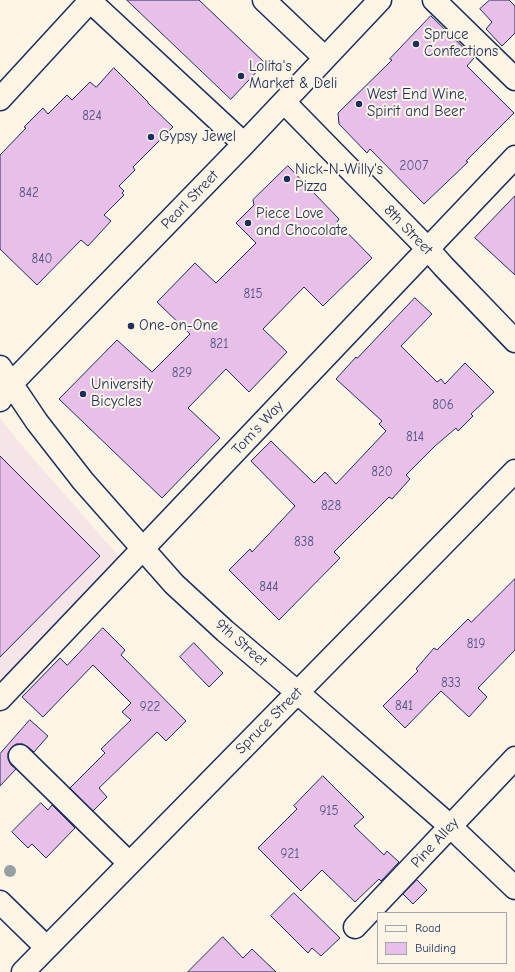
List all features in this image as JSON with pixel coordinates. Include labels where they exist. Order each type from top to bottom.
[{"type":"street","points":[[0,99],[91,0],[244,144]]},
{"type":"street","points":[[264,0],[325,58]]},
{"type":"street","name":"Pearl Street","points":[[4,384],[91,301],[244,144],[380,0]]},
{"type":"street","points":[[434,0],[515,79]]},
{"type":"street","name":"8th Street","points":[[284,102],[428,249],[515,341]]},
{"type":"street","name":"Tom's Way","points":[[0,699],[515,157]]},
{"type":"street","name":"9th Street","points":[[4,384],[37,422],[83,481],[174,584],[220,626],[298,692],[450,826],[515,888]]},
{"type":"street","name":"Spruce Street","points":[[23,972],[515,470]]},
{"type":"street","points":[[20,756],[129,863]]},
{"type":"street","name":"Pine Alley","points":[[355,927],[515,758]]},
{"type":"street","points":[[0,902],[46,947]]},
{"type":"shaded area","points":[[0,418],[18,441],[122,560],[0,688]]},
{"type":"building","points":[[127,0],[199,0],[265,63],[231,99]]},
{"type":"building","points":[[490,0],[509,0],[515,6],[515,33],[502,46],[486,29],[492,22],[480,9]]},
{"type":"building","points":[[431,16],[474,58],[467,66],[514,113],[466,161],[468,162],[424,204],[370,149],[367,153],[339,124],[338,113],[392,60],[390,59]]},
{"type":"building","points":[[114,68],[173,127],[133,167],[135,170],[119,186],[124,191],[122,193],[124,195],[104,215],[111,221],[88,246],[81,240],[37,285],[0,249],[0,155],[43,108],[48,114],[67,95],[72,100],[90,82],[96,87]]},
{"type":"building","points":[[288,166],[339,219],[337,222],[372,258],[323,306],[304,287],[263,329],[287,352],[249,392],[226,369],[188,408],[220,438],[162,498],[59,399],[117,340],[152,372],[190,334],[157,302],[195,263],[216,283],[256,243],[236,223],[254,205],[253,200]]},
{"type":"building","points":[[515,196],[515,275],[475,238]]},
{"type":"building","points":[[415,298],[432,314],[401,346],[437,382],[441,379],[445,384],[465,363],[494,392],[471,414],[473,416],[458,431],[456,428],[435,446],[406,475],[410,479],[392,499],[389,497],[334,552],[340,558],[279,620],[229,570],[250,549],[252,552],[295,506],[251,461],[271,441],[314,483],[325,472],[336,484],[386,431],[379,424],[382,421],[336,379]]},
{"type":"building","points":[[0,456],[100,556],[0,657]]},
{"type":"building","points":[[515,579],[515,650],[478,688],[487,697],[469,717],[441,691],[405,728],[383,706],[418,671],[416,669],[434,648],[437,650],[468,619],[471,622]]},
{"type":"building","points":[[103,628],[125,650],[121,655],[186,721],[166,741],[157,732],[99,788],[107,797],[93,811],[70,788],[105,753],[101,749],[131,720],[122,712],[131,703],[93,665],[43,717],[22,697],[60,658],[67,665]]},
{"type":"building","points":[[194,643],[223,673],[209,687],[180,657]]},
{"type":"building","points":[[30,720],[48,736],[34,752],[23,744],[16,744],[11,748],[8,753],[8,759],[11,765],[16,769],[0,786],[0,754]]},
{"type":"building","points":[[323,776],[364,817],[354,826],[384,855],[387,851],[399,862],[381,881],[379,879],[355,902],[322,870],[301,891],[258,848],[297,809],[294,806]]},
{"type":"building","points":[[41,803],[48,810],[52,805],[75,828],[46,858],[32,844],[28,848],[12,832]]},
{"type":"building","points":[[417,880],[427,890],[413,904],[403,894]]},
{"type":"building","points":[[294,893],[340,938],[321,956],[312,948],[308,953],[271,916]]},
{"type":"building","points":[[223,937],[243,958],[252,949],[276,972],[188,972]]},
{"type":"place","name":"Spruce Confections","points":[[416,44]]},
{"type":"place","name":"Lolita's Market & Deli","points":[[241,76]]},
{"type":"place","name":"West End Wine, Spirit and Beer","points":[[359,104]]},
{"type":"place","name":"Gypsy Jewel","points":[[151,137]]},
{"type":"place","name":"Nick-N-Willy's Pizza","points":[[287,179]]},
{"type":"place","name":"Piece Love and Chocolate","points":[[248,223]]},
{"type":"place","name":"One-on-One","points":[[131,326]]},
{"type":"place","name":"University Bicycles","points":[[83,394]]}]
